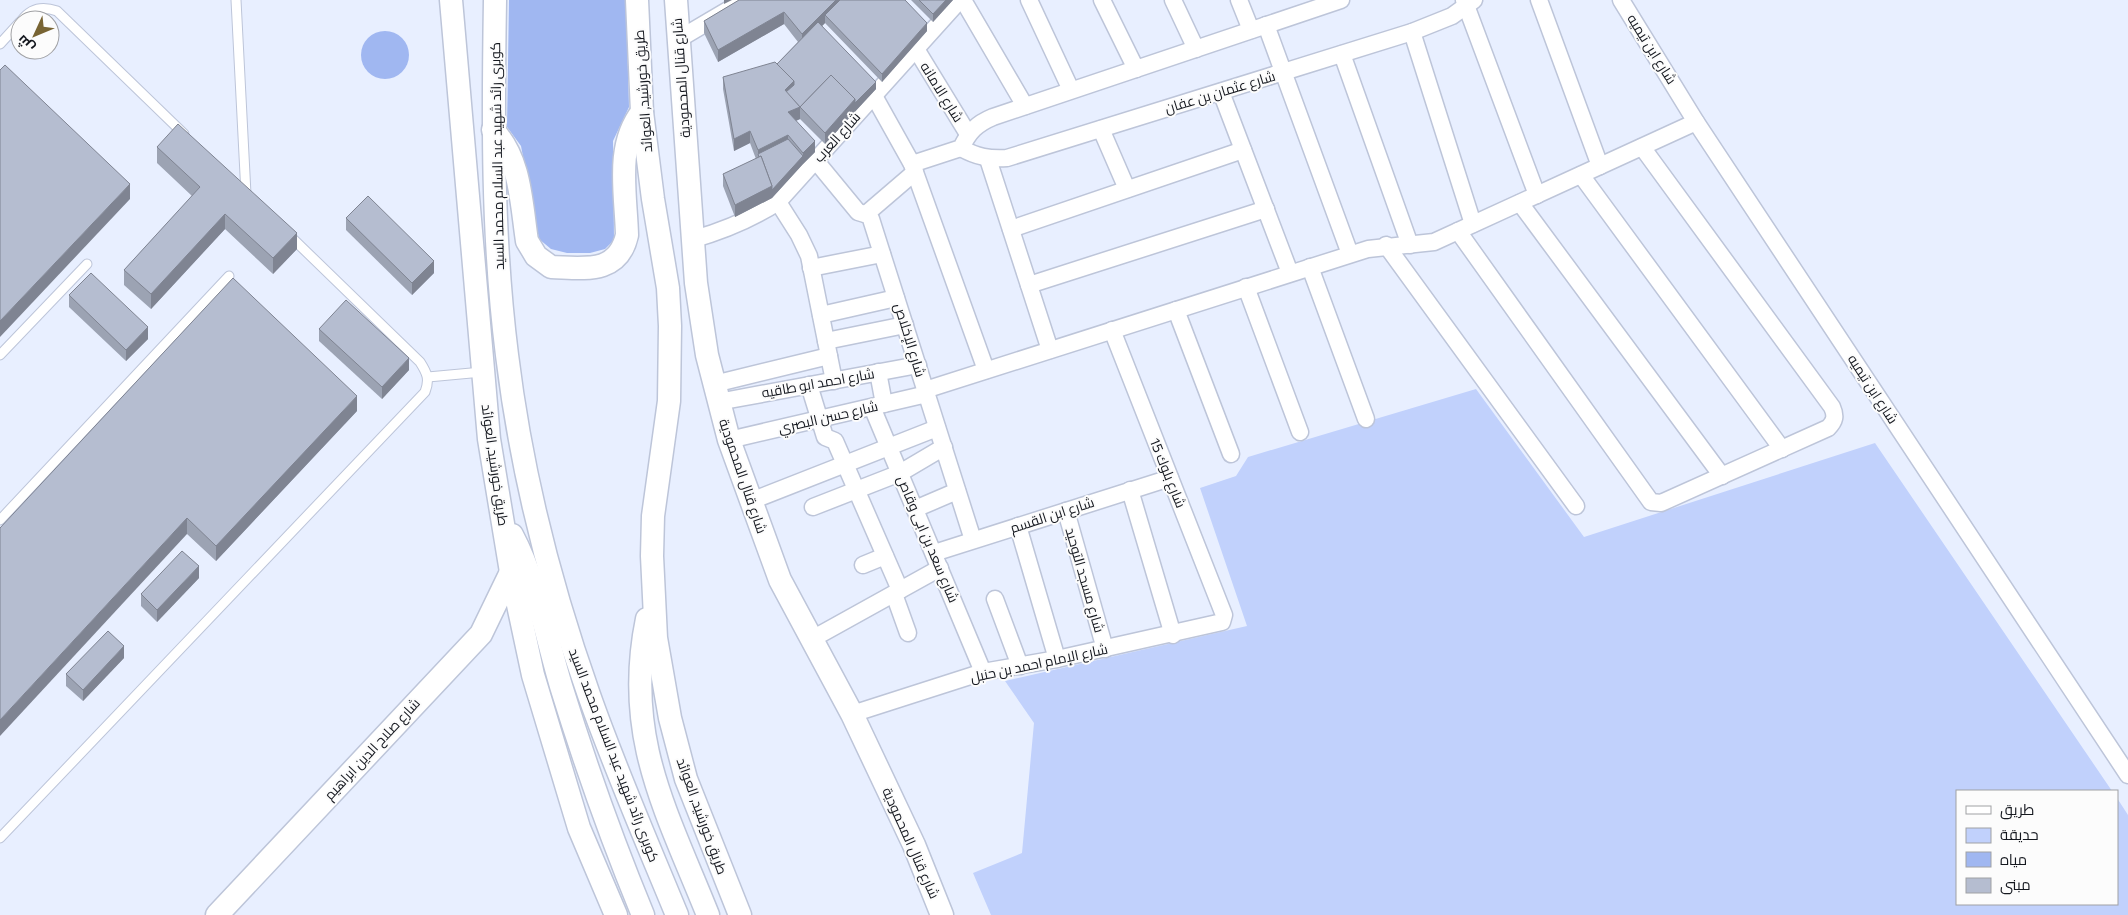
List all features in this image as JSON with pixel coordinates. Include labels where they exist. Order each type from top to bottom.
[{"type":"main road","name":"طريق خورشيد, العوائد","points":[[450,0],[489,439],[511,572],[533,675],[579,828],[616,915]]},
{"type":"main road","name":"كوبرى رائد شهيد عبد السلام محمد السيد","points":[[495,0],[493,130],[495,215],[501,304],[515,409],[536,512],[569,635],[589,695],[677,915]]},
{"type":"main road","name":"طريق خورشيد, العوائد","points":[[637,0],[642,112],[652,199],[668,288],[670,326],[668,401],[653,516],[653,597],[662,678],[678,749],[697,810],[740,915]]},
{"type":"main road","name":"شارع قنال المحمودية","points":[[676,0],[691,240],[702,326],[716,393],[729,440],[780,580],[852,714],[914,845],[942,915]]},
{"type":"main road","points":[[493,130],[508,147],[516,167],[527,242],[531,249],[551,268],[598,268],[609,263],[624,247],[627,235],[624,153],[629,132],[642,112]]},
{"type":"main road","points":[[502,519],[530,573],[585,761],[643,915]]},
{"type":"main road","name":"شارع صلاح الدين ابراهيم","points":[[217,915],[481,634],[511,572]]},
{"type":"main road","name":"كوبرى رائد شهيد عبد السلام محمد السيد","points":[[653,597],[644,634],[640,664],[640,710],[644,737],[658,792],[708,915]]},
{"type":"street","points":[[679,39],[745,0]]},
{"type":"street","points":[[961,0],[1025,106]]},
{"type":"street","name":"شارع العرب","points":[[691,240],[722,232],[751,219],[778,202],[961,0]]},
{"type":"street","points":[[1029,0],[1071,90]]},
{"type":"street","points":[[1102,0],[1136,68]]},
{"type":"street","points":[[1173,0],[1196,49]]},
{"type":"street","points":[[1239,0],[1258,28],[1283,72],[1350,254]]},
{"type":"street","points":[[866,214],[914,168],[965,141],[979,123],[1339,0]]},
{"type":"street","points":[[1539,0],[1600,166]]},
{"type":"street","name":"شارع ابن تيميه","points":[[1621,0],[1696,122],[2128,775]]},
{"type":"street","points":[[1468,2],[1537,195]]},
{"type":"street","name":"شارع عثمان بن عفان","points":[[965,141],[974,156],[988,159],[1007,158],[1412,32],[1452,16],[1468,2]]},
{"type":"street","points":[[922,18],[933,30]]},
{"type":"street","points":[[1412,32],[1466,228],[1651,502],[1662,504],[1828,428],[1834,422],[1835,414],[1832,407],[1642,147]]},
{"type":"street","name":"شارع الامانه","points":[[916,49],[965,141]]},
{"type":"street","points":[[1342,54],[1410,245]]},
{"type":"street","points":[[868,75],[914,168],[986,370]]},
{"type":"street","points":[[1221,92],[1290,274]]},
{"type":"street","name":"شارع حسن البصري","points":[[729,440],[926,392],[986,370],[1350,254],[1386,245],[1434,242],[1696,122]]},
{"type":"street","points":[[1102,129],[1127,189]]},
{"type":"street","name":"شارع الإخلاص","points":[[810,140],[819,157],[858,212],[866,214],[871,219],[973,540]]},
{"type":"street","points":[[1010,229],[1243,150]]},
{"type":"street","points":[[988,159],[1050,350]]},
{"type":"street","points":[[1581,175],[1782,449]]},
{"type":"street","points":[[778,202],[805,245],[834,381]]},
{"type":"street","points":[[1520,203],[1722,476]]},
{"type":"street","points":[[1029,285],[1266,209]]},
{"type":"street","points":[[1386,245],[1576,506]]},
{"type":"street","points":[[811,268],[882,254]]},
{"type":"street","points":[[1310,267],[1366,419]]},
{"type":"street","points":[[1246,287],[1300,432]]},
{"type":"street","points":[[821,315],[896,298]]},
{"type":"street","points":[[1176,310],[1231,454]]},
{"type":"street","points":[[716,393],[827,348],[905,324]]},
{"type":"street","name":"شارع بلوك 15","points":[[1112,330],[1224,615]]},
{"type":"street","name":"شارع احمد ابو طاقيه","points":[[716,393],[809,385],[918,365]]},
{"type":"street","name":"شارع سعد بن ابى وقاص","points":[[878,372],[878,405],[889,447],[984,672]]},
{"type":"street","points":[[809,385],[825,437],[835,441],[885,556],[908,633]]},
{"type":"street","points":[[751,501],[938,428]]},
{"type":"street","points":[[813,507],[900,473],[944,447]]},
{"type":"street","name":"شارع ابن القسم","points":[[812,639],[897,592],[937,560],[973,540],[1170,478]]},
{"type":"street","points":[[1130,490],[1173,635]]},
{"type":"street","points":[[915,509],[957,491]]},
{"type":"street","name":"شارع مسجد التوحيد","points":[[1066,511],[1105,649]]},
{"type":"street","points":[[1018,526],[1057,659]]},
{"type":"street","points":[[863,565],[885,556]]},
{"type":"street","points":[[995,598],[1020,666]]},
{"type":"street","name":"شارع الإمام احمد بن حنبل","points":[[852,714],[984,672],[1057,659],[1219,624],[1224,615]]},
{"type":"lane","points":[[30,10],[39,0]]},
{"type":"lane","points":[[236,0],[246,194]]},
{"type":"lane","points":[[35,10],[47,8],[54,10]]},
{"type":"lane","points":[[60,14],[190,140]]},
{"type":"lane","points":[[0,44],[10,33]]},
{"type":"lane","points":[[0,838],[421,398],[429,382],[420,362],[281,227]]},
{"type":"lane","points":[[0,356],[87,264]]},
{"type":"lane","points":[[0,520],[229,276]]},
{"type":"lane","points":[[428,377],[483,372]]},
{"type":"green space","points":[[1476,389],[1584,537],[1875,443],[2111,790],[1956,790],[1956,905],[2118,905],[2118,800],[2128,815],[2128,915],[991,915],[973,873],[1022,853],[1034,723],[1005,681],[1247,626],[1200,488],[1236,476],[1248,457]]},
{"type":"water","points":[[509,0],[626,0],[629,107],[613,141],[614,240],[605,249],[590,253],[567,253],[551,249],[539,239],[521,146],[507,127]]},
{"type":"water","points":[[385,31],[394,33],[402,38],[407,46],[409,55],[407,64],[402,72],[394,77],[385,79],[376,77],[368,72],[363,64],[361,55],[363,46],[368,38],[376,33]]},
{"type":"building","points":[[739,0],[836,0],[802,34],[784,12],[718,50],[704,21]]},
{"type":"building","points":[[840,0],[905,0],[927,23],[882,74],[825,15]]},
{"type":"building","points":[[919,0],[946,0],[933,14]]},
{"type":"building","points":[[818,22],[876,82],[855,103],[855,99],[831,75],[800,107],[786,92],[794,85],[794,81],[777,64]]},
{"type":"building","points":[[775,62],[794,81],[785,90],[800,107],[788,112],[815,141],[803,153],[788,135],[758,150],[750,131],[734,139],[723,77]]},
{"type":"building","points":[[5,65],[130,184],[0,321],[0,70]]},
{"type":"building","points":[[831,75],[855,99],[825,133],[800,107]]},
{"type":"building","points":[[178,124],[297,233],[273,258],[225,214],[151,294],[124,270],[200,187],[157,147]]},
{"type":"building","points":[[788,139],[803,156],[772,190],[761,156],[759,157],[758,154]]},
{"type":"building","points":[[761,156],[772,186],[735,205],[723,174]]},
{"type":"building","points":[[368,196],[434,261],[412,283],[346,218]]},
{"type":"building","points":[[91,273],[148,327],[126,350],[69,295]]},
{"type":"building","points":[[233,278],[357,396],[216,546],[187,518],[0,720],[0,528]]},
{"type":"building","points":[[346,300],[409,358],[382,387],[319,329]]},
{"type":"building","points":[[182,551],[199,566],[157,610],[141,594]]},
{"type":"building","points":[[108,631],[124,646],[83,690],[66,674]]}]
